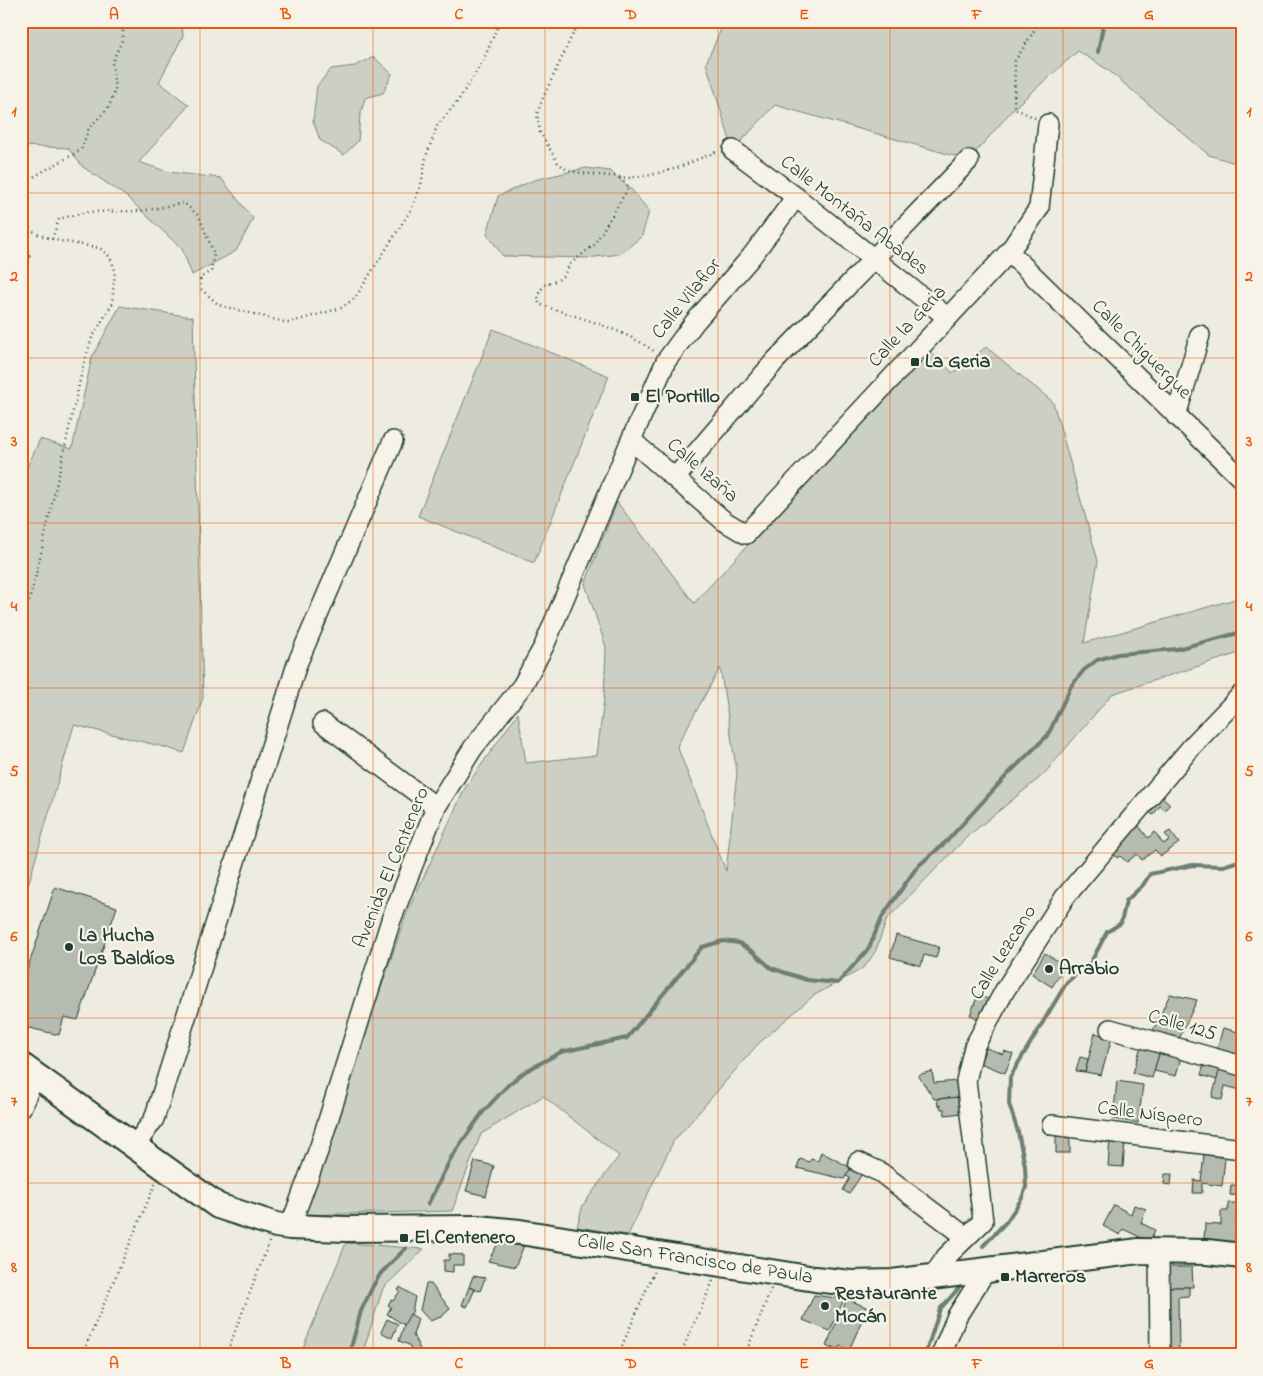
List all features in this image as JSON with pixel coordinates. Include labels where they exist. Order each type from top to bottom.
[{"type":"main road","name":"Calle San Francisco de Paula","points":[[28,1070],[218,1206],[283,1226],[478,1228],[520,1232],[851,1283],[892,1282],[932,1278],[1139,1251],[1208,1252],[1242,1256]]},
{"type":"street","name":"Calle la Geria","points":[[746,534],[1009,252],[1039,208],[1048,124]]},
{"type":"street","name":"Calle Montaña Abades","points":[[733,150],[796,197],[947,317]]},
{"type":"street","points":[[675,478],[775,361],[969,160]]},
{"type":"street","name":"Calle Vilaflor","points":[[630,440],[666,361],[694,323],[751,257],[796,197]]},
{"type":"street","name":"Calle Chiguergue","points":[[1009,252],[1242,479]]},
{"type":"street","points":[[1176,416],[1200,335]]},
{"type":"street","name":"Calle Izaña","points":[[630,440],[724,521],[746,534]]},
{"type":"street","name":"Avenida El Centenero","points":[[283,1226],[323,1137],[391,920],[436,807],[473,748],[522,686],[544,646],[630,440]]},
{"type":"street","points":[[134,1147],[154,1119],[297,664],[393,441]]},
{"type":"street","name":"Calle Lezcano","points":[[932,1278],[946,1257],[983,1221],[966,1081],[974,1048],[1006,990],[1065,897],[1194,744],[1242,694]]},
{"type":"street","points":[[323,723],[436,807]]},
{"type":"street","name":"Calle 125","points":[[1110,1029],[1242,1066]]},
{"type":"street","points":[[21,1108],[28,1070]]},
{"type":"street","name":"Calle Níspero","points":[[1052,1125],[1242,1149]]},
{"type":"street","points":[[858,1162],[880,1172],[966,1238]]},
{"type":"street","points":[[1159,1250],[1160,1355]]},
{"type":"street","points":[[941,1355],[958,1316],[985,1272]]},
{"type":"path","points":[[21,184],[82,150],[89,128],[108,107],[114,89],[112,63],[123,38],[123,21]]},
{"type":"path","points":[[52,239],[59,219],[86,212],[141,211],[184,203],[199,216],[214,254],[211,271],[200,278],[201,288],[218,305],[288,323],[341,308],[355,298],[412,208],[421,185],[426,157],[437,126],[458,101],[483,61],[500,21]]},
{"type":"path","points":[[579,21],[537,114],[540,132],[558,163],[567,170],[628,178],[651,175],[677,168],[725,148],[733,150]]},
{"type":"path","points":[[1036,21],[1037,26],[1015,61],[1014,108],[1048,124]]},
{"type":"path","points":[[620,178],[629,187],[594,246],[570,264],[564,275],[558,280],[544,285],[538,295],[539,304],[614,329],[642,343],[666,361]]},
{"type":"path","points":[[21,223],[37,234],[52,239],[100,248],[110,257],[116,277],[112,304],[92,338],[83,366],[36,576],[21,631]]},
{"type":"path","points":[[82,1355],[157,1181],[165,1168]]},
{"type":"path","points":[[226,1355],[263,1262],[283,1226]]},
{"type":"path","points":[[618,1355],[662,1255]]},
{"type":"path","points":[[680,1355],[720,1264]]},
{"type":"path","points":[[744,1355],[777,1273]]},
{"type":"shaded area","points":[[21,21],[182,21],[183,36],[159,82],[189,105],[139,162],[168,172],[221,178],[253,219],[236,251],[192,275],[182,249],[127,197],[83,167],[68,148],[21,146]]},
{"type":"shaded area","points":[[731,21],[1242,21],[1242,165],[1209,155],[1108,70],[1078,51],[1014,108],[969,160],[775,105],[733,150],[706,63],[722,27]]},
{"type":"shaded area","points":[[374,57],[392,74],[383,93],[365,98],[360,116],[358,141],[344,155],[320,140],[313,121],[317,86],[331,69],[355,66]]},
{"type":"shaded area","points":[[586,168],[610,171],[631,189],[649,211],[642,236],[620,254],[587,258],[503,256],[487,234],[498,196],[534,180]]},
{"type":"shaded area","points":[[120,306],[193,317],[203,698],[184,753],[74,725],[21,910],[21,481],[40,439],[72,449],[92,357]]},
{"type":"shaded area","points":[[493,329],[609,376],[534,563],[418,516]]},
{"type":"shaded area","points":[[986,347],[1053,402],[1098,561],[1084,643],[1242,597],[1242,652],[1112,694],[1043,775],[969,835],[887,919],[876,950],[867,964],[860,970],[813,996],[758,1044],[673,1142],[628,1235],[577,1227],[583,1205],[619,1156],[543,1096],[481,1134],[452,1211],[303,1215],[406,915],[465,788],[518,713],[526,763],[597,755],[604,699],[606,647],[585,584],[617,502],[694,603],[929,351],[953,373]],"holes":[[[720,668],[737,773],[726,871],[677,746]]]},
{"type":"shaded area","points":[[346,1243],[424,1249],[383,1288],[362,1355],[300,1355]]},
{"type":"building","points":[[21,250],[30,256],[21,292]]},
{"type":"building","points":[[1160,795],[1170,804],[1165,810],[1160,806],[1153,815],[1147,810]]},
{"type":"building","points":[[1136,822],[1148,838],[1155,832],[1163,844],[1170,840],[1165,834],[1170,831],[1179,843],[1161,856],[1155,850],[1142,860],[1137,854],[1127,862],[1120,856],[1117,858],[1112,851]]},
{"type":"building","name":"La Hucha Los Baldíos","points":[[55,887],[117,907],[78,1020],[64,1017],[59,1035],[21,1026],[23,1004],[21,1003],[21,988]]},
{"type":"building","points":[[896,935],[939,947],[936,958],[924,955],[921,966],[890,957]]},
{"type":"building","name":"Arrabio","points":[[1045,953],[1065,966],[1052,987],[1032,974]]},
{"type":"building","points":[[1170,994],[1197,1000],[1179,1039],[1152,1033]]},
{"type":"building","points":[[978,995],[990,1000],[982,1020],[970,1015]]},
{"type":"building","points":[[1223,1028],[1242,1033],[1242,1056],[1217,1049]]},
{"type":"building","points":[[1095,1033],[1112,1038],[1101,1075],[1085,1072]]},
{"type":"building","points":[[1141,1046],[1160,1051],[1152,1078],[1133,1073]]},
{"type":"building","points":[[986,1048],[1003,1054],[1004,1051],[1013,1054],[1005,1073],[980,1063]]},
{"type":"building","points":[[1160,1051],[1181,1057],[1176,1076],[1154,1071]]},
{"type":"building","points":[[1080,1057],[1088,1059],[1085,1072],[1076,1071]]},
{"type":"building","points":[[1204,1064],[1220,1068],[1217,1080],[1201,1075]]},
{"type":"building","points":[[1220,1068],[1242,1074],[1241,1090],[1225,1086],[1222,1100],[1212,1097]]},
{"type":"building","points":[[932,1071],[934,1083],[958,1081],[960,1097],[934,1099],[918,1075]]},
{"type":"building","points":[[1117,1081],[1143,1085],[1138,1123],[1113,1119]]},
{"type":"building","points":[[960,1097],[962,1113],[945,1115],[944,1109],[941,1109],[940,1105],[938,1106],[937,1099]]},
{"type":"building","points":[[1056,1131],[1070,1132],[1070,1153],[1056,1153]]},
{"type":"building","points":[[1110,1139],[1125,1141],[1123,1167],[1108,1166]]},
{"type":"building","points":[[821,1152],[851,1168],[844,1179],[797,1168],[800,1159],[810,1162],[811,1159],[818,1161]]},
{"type":"building","points":[[1204,1154],[1225,1158],[1222,1186],[1202,1183],[1202,1193],[1193,1193],[1194,1180],[1201,1181]]},
{"type":"building","points":[[475,1161],[494,1166],[486,1196],[466,1191]]},
{"type":"building","points":[[851,1168],[862,1174],[849,1194],[843,1190],[850,1178],[846,1176]]},
{"type":"building","points":[[1165,1174],[1172,1174],[1171,1185],[1164,1184]]},
{"type":"building","points":[[1231,1185],[1242,1185],[1242,1196],[1230,1195]]},
{"type":"building","points":[[1228,1203],[1237,1203],[1235,1242],[1204,1240],[1205,1224],[1221,1225],[1221,1211],[1228,1211]]},
{"type":"building","points":[[1114,1205],[1131,1214],[1134,1205],[1146,1209],[1141,1223],[1155,1230],[1151,1239],[1146,1240],[1123,1229],[1120,1235],[1103,1226]]},
{"type":"building","points":[[500,1240],[525,1243],[515,1267],[488,1261]]},
{"type":"building","points":[[449,1254],[463,1255],[463,1265],[453,1265],[453,1272],[444,1271],[444,1260],[449,1260]]},
{"type":"building","points":[[1171,1259],[1172,1267],[1192,1267],[1193,1287],[1164,1287],[1163,1260]]},
{"type":"building","points":[[473,1276],[485,1278],[480,1291],[469,1287]]},
{"type":"building","points":[[426,1284],[431,1284],[450,1309],[441,1317],[430,1321],[420,1310]]},
{"type":"building","points":[[400,1287],[415,1297],[412,1312],[404,1325],[387,1314],[391,1307],[388,1305],[400,1291],[398,1290]]},
{"type":"building","points":[[469,1287],[475,1289],[467,1307],[462,1305]]},
{"type":"building","points":[[1164,1287],[1189,1287],[1189,1296],[1178,1297],[1179,1351],[1187,1351],[1187,1355],[1165,1355]]},
{"type":"building","points":[[814,1295],[844,1299],[830,1331],[803,1320]]},
{"type":"building","points":[[847,1299],[866,1307],[860,1320],[862,1321],[849,1350],[840,1346],[838,1349],[833,1347],[832,1349],[826,1346]]},
{"type":"building","points":[[410,1314],[418,1319],[413,1335],[423,1355],[414,1355],[409,1345],[399,1341]]},
{"type":"building","points":[[387,1319],[398,1324],[392,1338],[381,1332]]},
{"type":"waterway","points":[[1098,52],[1104,21]]},
{"type":"waterway","points":[[428,1204],[451,1158],[483,1112],[509,1084],[526,1071],[561,1052],[627,1038],[702,947],[723,941],[739,943],[753,952],[771,968],[807,980],[838,983],[869,948],[882,917],[917,867],[947,841],[1008,774],[1048,735],[1071,686],[1084,670],[1097,660],[1118,654],[1177,649],[1242,632]]},
{"type":"waterway","points":[[983,1246],[1007,1221],[1022,1198],[1026,1187],[1025,1166],[1018,1132],[1009,1104],[1010,1077],[1067,982],[1091,962],[1107,932],[1121,923],[1126,901],[1143,885],[1150,874],[1193,865],[1223,866],[1242,860]]},
{"type":"waterway","points":[[349,1355],[361,1311],[373,1286],[381,1273],[406,1248]]},
{"type":"waterway","points":[[925,1355],[940,1309],[958,1289]]},
{"type":"place","name":"La Geria","points":[[915,362]]},
{"type":"place","name":"El Portillo","points":[[635,397]]},
{"type":"place","name":"La Hucha Los Baldíos","points":[[69,947]]},
{"type":"place","name":"Arrabio","points":[[1049,969]]},
{"type":"place","name":"El Centenero","points":[[404,1238]]},
{"type":"place","name":"Marreros","points":[[1005,1277]]},
{"type":"place","name":"Restaurante Mocán","points":[[825,1306]]}]
